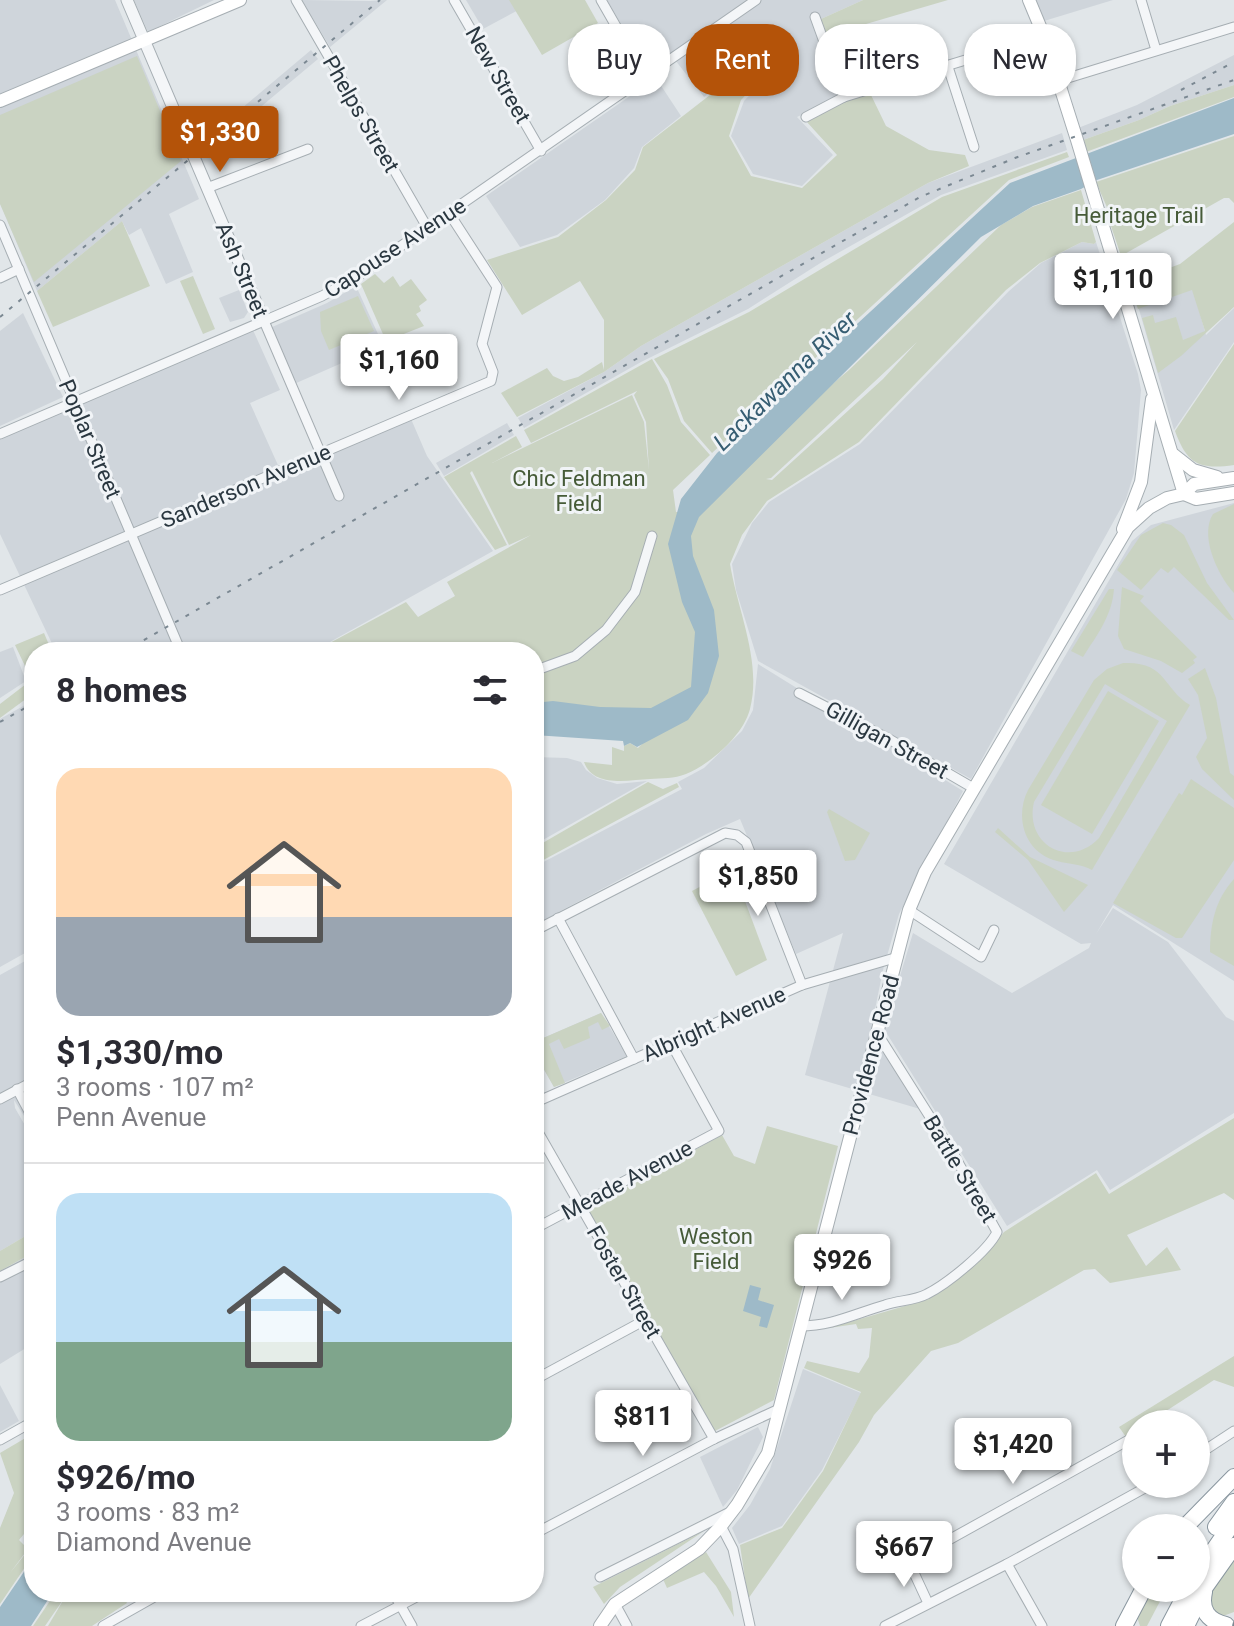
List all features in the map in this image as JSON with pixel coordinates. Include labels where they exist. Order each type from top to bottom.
[{"type":"highway","points":[[1198,1514],[1234,1477]]},
{"type":"highway","points":[[1210,1537],[1234,1502]]},
{"type":"highway","points":[[1210,1562],[1234,1521]]},
{"type":"highway","points":[[1210,1571],[1234,1546]]},
{"type":"highway","points":[[1124,1626],[1137,1602]]},
{"type":"highway","points":[[1168,1625],[1174,1602]]},
{"type":"highway","points":[[1168,1625],[1184,1602]]},
{"type":"highway","points":[[1202,1602],[1210,1619],[1226,1625]]},
{"type":"highway","points":[[1132,1626],[1135,1606]]},
{"type":"main road","points":[[0,101],[240,0]]},
{"type":"main road","points":[[1029,0],[1039,24]]},
{"type":"main road","points":[[1063,96],[1184,494]]},
{"type":"main road","points":[[1116,545],[1141,482],[1153,392]]},
{"type":"main road","points":[[1171,453],[1193,470],[1229,478]]},
{"type":"main road","name":"Providence Road","points":[[600,1626],[615,1604],[699,1549],[733,1511],[768,1453],[909,910],[925,872],[1128,527],[1149,508],[1167,498],[1184,494],[1194,484],[1229,478]]},
{"type":"main road","name":"Providence Road","points":[[1184,494],[1196,499],[1234,493]]},
{"type":"street","name":"Ash Street","points":[[127,0],[339,496]]},
{"type":"street","name":"Phelps Street","points":[[296,0],[427,227]]},
{"type":"street","name":"New Street","points":[[454,0],[541,151]]},
{"type":"street","points":[[601,0],[615,24]]},
{"type":"street","name":"Capouse Avenue","points":[[670,60],[756,0]]},
{"type":"street","points":[[1141,0],[1156,50]]},
{"type":"street","points":[[815,17],[844,97]]},
{"type":"street","points":[[1076,75],[1234,27]]},
{"type":"street","points":[[964,62],[948,67],[974,147]]},
{"type":"street","name":"Capouse Avenue","points":[[0,434],[352,280],[618,96]]},
{"type":"street","points":[[806,117],[847,96]]},
{"type":"street","points":[[207,188],[308,149]]},
{"type":"street","name":"Sanderson Avenue","points":[[0,590],[491,381],[493,372],[482,344],[497,287],[449,213]]},
{"type":"street","name":"Poplar Street","points":[[0,225],[177,642]]},
{"type":"street","points":[[0,278],[19,269]]},
{"type":"street","points":[[544,667],[575,656],[606,630],[635,592],[652,536]]},
{"type":"street","name":"Gilligan Street","points":[[799,693],[889,739],[975,789]]},
{"type":"street","points":[[544,926],[725,833],[737,835],[746,842],[802,985]]},
{"type":"street","points":[[909,910],[981,957],[994,930]]},
{"type":"street","points":[[558,918],[634,1059]]},
{"type":"street","name":"Albright Avenue","points":[[544,1099],[672,1045],[802,985],[898,957]]},
{"type":"street","name":"Battle Street","points":[[800,1326],[823,1326],[888,1303],[908,1301],[927,1294],[951,1278],[993,1241],[997,1232],[954,1155],[877,1033]]},
{"type":"street","name":"Meade Avenue","points":[[544,1224],[719,1131],[672,1045]]},
{"type":"street","points":[[0,1099],[24,1086]]},
{"type":"street","points":[[17,1089],[24,1102]]},
{"type":"street","name":"Foster Street","points":[[544,1143],[714,1439]]},
{"type":"street","points":[[0,1277],[24,1265]]},
{"type":"street","points":[[544,1375],[645,1320]]},
{"type":"street","points":[[544,1529],[714,1439],[779,1409]]},
{"type":"street","points":[[0,1440],[24,1426]]},
{"type":"street","points":[[1210,1447],[1234,1431]]},
{"type":"street","points":[[928,1603],[909,1562],[1122,1444]]},
{"type":"street","points":[[885,1626],[1129,1498]]},
{"type":"street","points":[[600,1577],[733,1511]]},
{"type":"street","points":[[721,1526],[733,1549],[750,1626]]},
{"type":"street","points":[[1007,1564],[1042,1626]]},
{"type":"street","points":[[107,1625],[146,1602]]},
{"type":"street","points":[[398,1602],[412,1626]]},
{"type":"street","points":[[361,1626],[407,1602]]},
{"type":"street","points":[[615,1604],[627,1626]]},
{"type":"shaded area","points":[[0,0],[115,0],[199,199],[169,214],[193,272],[166,284],[141,228],[129,235],[122,221],[37,291],[0,203]]},
{"type":"shaded area","points":[[134,0],[214,0],[148,32]]},
{"type":"shaded area","points":[[302,0],[370,1],[387,0],[330,47]]},
{"type":"shaded area","points":[[466,0],[537,0],[483,29]]},
{"type":"shaded area","points":[[607,0],[863,0],[821,19],[822,24],[815,24],[815,96],[840,96],[797,117],[833,155],[802,186],[753,174],[731,136],[749,96],[799,96],[799,24],[686,24],[686,74],[670,54],[670,24],[621,24]]},
{"type":"shaded area","points":[[1035,0],[1113,0],[1044,21]]},
{"type":"shaded area","points":[[311,50],[318,59],[203,155],[198,145]]},
{"type":"shaded area","points":[[1234,55],[1234,85],[1083,140],[1078,128],[1137,105]]},
{"type":"shaded area","points":[[630,96],[668,96],[681,116],[642,147],[634,168],[605,200],[557,235],[520,247],[486,196]]},
{"type":"shaded area","points":[[1062,133],[1067,150],[941,195],[822,262],[748,309],[641,362],[524,428],[518,418],[604,372],[641,346],[928,183]]},
{"type":"shaded area","points":[[1082,242],[1096,242],[1138,374],[1141,390],[1134,473],[1126,499],[971,779],[758,661],[736,590],[732,564],[752,523],[769,502],[860,444],[1009,291],[1041,263]]},
{"type":"shaded area","points":[[356,286],[383,345],[294,384],[270,328],[327,303]]},
{"type":"shaded area","points":[[1193,289],[1206,335],[1234,308],[1234,342],[1174,430],[1138,306]]},
{"type":"shaded area","points":[[239,290],[248,312],[244,318],[230,322],[219,298]]},
{"type":"shaded area","points":[[23,313],[63,397],[0,426],[0,331]]},
{"type":"shaded area","points":[[253,330],[280,390],[250,403],[282,474],[411,419],[427,456],[493,551],[330,642],[51,642],[0,534],[0,439]]},
{"type":"shaded area","points":[[507,423],[514,435],[444,476],[436,463]]},
{"type":"shaded area","points":[[1234,503],[1234,981],[1113,905],[1096,934],[1113,908],[1168,942],[1226,1017],[1234,1021],[1234,1113],[1110,1190],[1097,1170],[1007,1226],[884,1029],[913,933],[1012,993],[1089,948],[1091,943],[1081,944],[944,864],[1132,541],[1151,525]]},
{"type":"shaded area","points":[[13,647],[24,682],[0,698],[0,652]]},
{"type":"shaded area","points":[[758,664],[963,791],[899,914],[871,1029],[920,1109],[805,1075],[843,933],[796,954],[740,819],[544,920],[544,862],[682,789],[678,782],[704,768],[742,731],[753,710]]},
{"type":"shaded area","points":[[24,706],[24,954],[0,967],[0,719]]},
{"type":"shaded area","points":[[544,757],[581,762],[597,778],[617,784],[647,781],[544,839]]},
{"type":"shaded area","points":[[24,962],[24,1116],[14,1100],[24,1124],[24,1237],[0,1251],[0,975]]},
{"type":"shaded area","points":[[601,1013],[627,1056],[554,1087],[544,1070],[544,1038]]},
{"type":"shaded area","points":[[24,1258],[24,1349],[0,1364],[0,1271]]},
{"type":"shaded area","points":[[803,1369],[861,1393],[822,1470],[782,1526],[739,1544],[732,1528],[750,1505],[770,1469]]},
{"type":"shaded area","points":[[0,1385],[19,1421],[0,1432]]},
{"type":"shaded area","points":[[758,1427],[763,1437],[737,1490],[723,1507],[700,1457]]},
{"type":"green space","points":[[509,0],[585,0],[598,23],[568,24],[568,40],[542,55]]},
{"type":"green space","points":[[863,0],[948,0],[866,24],[822,24],[821,19]]},
{"type":"green space","points":[[137,56],[181,161],[34,282],[0,204],[0,115]]},
{"type":"green space","points":[[1234,85],[1234,97],[1086,152],[1083,140]]},
{"type":"green space","points":[[709,96],[745,96],[729,136],[751,176],[802,188],[837,155],[806,121],[845,101],[871,96],[886,126],[929,150],[965,155],[969,166],[928,183],[641,346],[604,372],[517,417],[501,393],[547,368],[553,376],[564,381],[578,377],[602,362],[604,370],[604,320],[580,281],[522,315],[487,260],[558,237],[606,200],[635,170],[643,147]]},
{"type":"green space","name":"Heritage Trail","points":[[1234,136],[1234,203],[1224,198],[1121,256],[1107,214],[1109,212],[1096,182]]},
{"type":"green space","points":[[1067,152],[1069,157],[1009,180],[712,453],[684,421],[668,379],[654,359],[749,312],[942,197]]},
{"type":"green space","name":"Chic Feldman Field","points":[[1081,190],[1096,242],[1082,242],[1040,263],[1006,290],[859,442],[767,501],[742,535],[730,564],[751,655],[753,691],[750,709],[733,739],[705,763],[672,778],[612,781],[595,776],[584,762],[612,765],[612,747],[624,751],[624,746],[630,743],[638,748],[646,740],[544,709],[544,642],[332,642],[406,602],[418,617],[455,596],[447,582],[531,535],[509,545],[472,471],[470,473],[507,545],[495,550],[444,477],[516,436],[522,447],[492,463],[632,395],[644,422],[649,470],[646,422],[634,395],[637,391],[531,443],[524,430],[652,359],[667,385],[681,422],[710,455],[673,490],[676,512],[681,512],[849,370],[1001,225],[1032,207]],"holes":[[[917,342],[883,379],[772,480],[766,479],[771,478]]]},
{"type":"green space","points":[[122,221],[150,286],[53,327],[37,291]]},
{"type":"green space","points":[[1234,222],[1234,307],[1158,373],[1142,318],[1153,315],[1155,323],[1176,317],[1183,340],[1205,331],[1192,290],[1138,309],[1125,270],[1135,266],[1142,278],[1180,264]]},
{"type":"green space","points":[[375,274],[384,283],[393,276],[400,287],[411,279],[427,300],[419,306],[421,311],[416,314],[424,326],[386,341],[361,284]]},
{"type":"green space","points":[[193,276],[215,329],[203,334],[180,281]]},
{"type":"green space","points":[[358,296],[374,331],[329,350],[321,331],[320,312]]},
{"type":"green space","points":[[1234,344],[1234,465],[1203,465],[1184,451],[1175,431]]},
{"type":"green space","points":[[1234,504],[1234,593],[1212,555],[1208,533],[1213,514]]},
{"type":"green space","points":[[1163,523],[1184,535],[1207,583],[1234,620],[1229,620],[1174,567],[1168,573],[1161,568],[1141,590],[1117,570],[1141,535]]},
{"type":"green space","points":[[1122,587],[1144,596],[1140,601],[1197,657],[1193,660],[1195,663],[1182,673],[1161,661],[1124,649],[1118,636]]},
{"type":"green space","points":[[1109,589],[1114,589],[1107,617],[1083,657],[1071,651]]},
{"type":"green space","points":[[44,633],[48,642],[24,642],[24,664],[15,645]]},
{"type":"green space","points":[[1123,663],[1148,666],[1190,705],[1092,870],[1046,857],[1037,850],[1025,833],[1022,812],[1028,790],[1094,680],[1107,669]],"holes":[[[1105,684],[1167,721],[1099,838],[1075,852],[1063,852],[1042,840],[1033,817],[1034,802]]]},
{"type":"green space","points":[[1205,668],[1216,698],[1230,773],[1234,776],[1234,800],[1202,769],[1196,757],[1207,738],[1198,695],[1188,679]]},
{"type":"green space","points":[[24,686],[24,700],[0,718],[0,704]]},
{"type":"green space","points":[[1108,691],[1159,721],[1092,834],[1041,805]]},
{"type":"green space","points":[[1191,779],[1234,808],[1234,860],[1182,938],[1176,938],[1113,903],[1179,793],[1182,795]]},
{"type":"green space","points":[[648,782],[663,789],[677,783],[679,787],[544,860],[544,842]]},
{"type":"green space","points":[[829,809],[870,833],[855,860],[845,861],[827,812]]},
{"type":"green space","points":[[998,828],[1030,857],[1088,885],[1064,912],[1028,860],[995,832]]},
{"type":"green space","points":[[733,869],[767,960],[736,976],[692,891]]},
{"type":"green space","points":[[1234,879],[1234,966],[1210,952],[1215,913],[1222,895]]},
{"type":"green space","points":[[601,1013],[610,1026],[602,1030],[598,1022],[588,1027],[590,1038],[564,1049],[559,1039],[549,1044],[565,1083],[554,1087],[544,1070],[544,1038]]},
{"type":"green space","points":[[1234,1118],[1234,1200],[1224,1193],[1127,1235],[1146,1266],[1167,1247],[1181,1270],[1110,1283],[1095,1269],[1084,1270],[958,1343],[931,1351],[874,1415],[859,1442],[748,1599],[740,1545],[782,1528],[823,1471],[861,1392],[804,1368],[807,1361],[859,1373],[869,1357],[872,1328],[858,1329],[856,1324],[829,1328],[929,1299],[986,1254],[1004,1232],[1096,1173],[1109,1194]]},
{"type":"green space","name":"Weston Field","points":[[767,1126],[838,1146],[774,1400],[715,1431],[587,1209],[722,1135],[734,1156],[755,1164]]},
{"type":"green space","points":[[24,1237],[24,1258],[0,1271],[0,1251]]},
{"type":"green space","points":[[1234,1356],[1234,1387],[1214,1380],[1168,1410],[1147,1410]]},
{"type":"green space","points":[[24,1439],[24,1534],[19,1540],[24,1545],[24,1554],[10,1573],[24,1556],[24,1569],[0,1604],[0,1528],[14,1493],[0,1453]]},
{"type":"green space","points":[[704,1531],[620,1587],[604,1604],[593,1587]]},
{"type":"green space","points":[[706,1552],[731,1592],[734,1617],[704,1572],[667,1588],[663,1579]]},
{"type":"green space","points":[[1234,1556],[1234,1612],[1223,1616],[1210,1612],[1210,1592]]},
{"type":"green space","points":[[49,1602],[62,1602],[45,1626],[33,1626]]},
{"type":"green space","points":[[62,1602],[127,1603],[92,1626],[48,1626]]},
{"type":"green space","points":[[1143,1602],[1160,1602],[1147,1626],[1140,1626],[1137,1617]]},
{"type":"water","points":[[1234,98],[1234,134],[1097,180],[1033,206],[981,237],[699,517],[691,536],[693,556],[714,610],[719,656],[708,693],[688,720],[637,747],[630,743],[624,746],[623,741],[544,736],[544,702],[651,708],[691,687],[695,632],[682,602],[668,544],[681,499],[717,453],[1010,183]]},
{"type":"water","points":[[750,1285],[761,1288],[758,1300],[774,1305],[767,1328],[759,1326],[761,1317],[743,1311]]},
{"type":"water","points":[[24,1572],[24,1602],[47,1602],[31,1626],[0,1626],[0,1607]]},
{"type":"railway","points":[[0,317],[380,0]]},
{"type":"railway","points":[[1181,90],[1234,62]]},
{"type":"railway","points":[[141,642],[920,197],[1015,158],[1234,80]]},
{"type":"railway","points":[[0,722],[24,709]]},
{"type":"railway","points":[[1233,1626],[1234,1622]]},
{"type":"water label","name":"Lackawanna River","points":[[785,381]]}]
